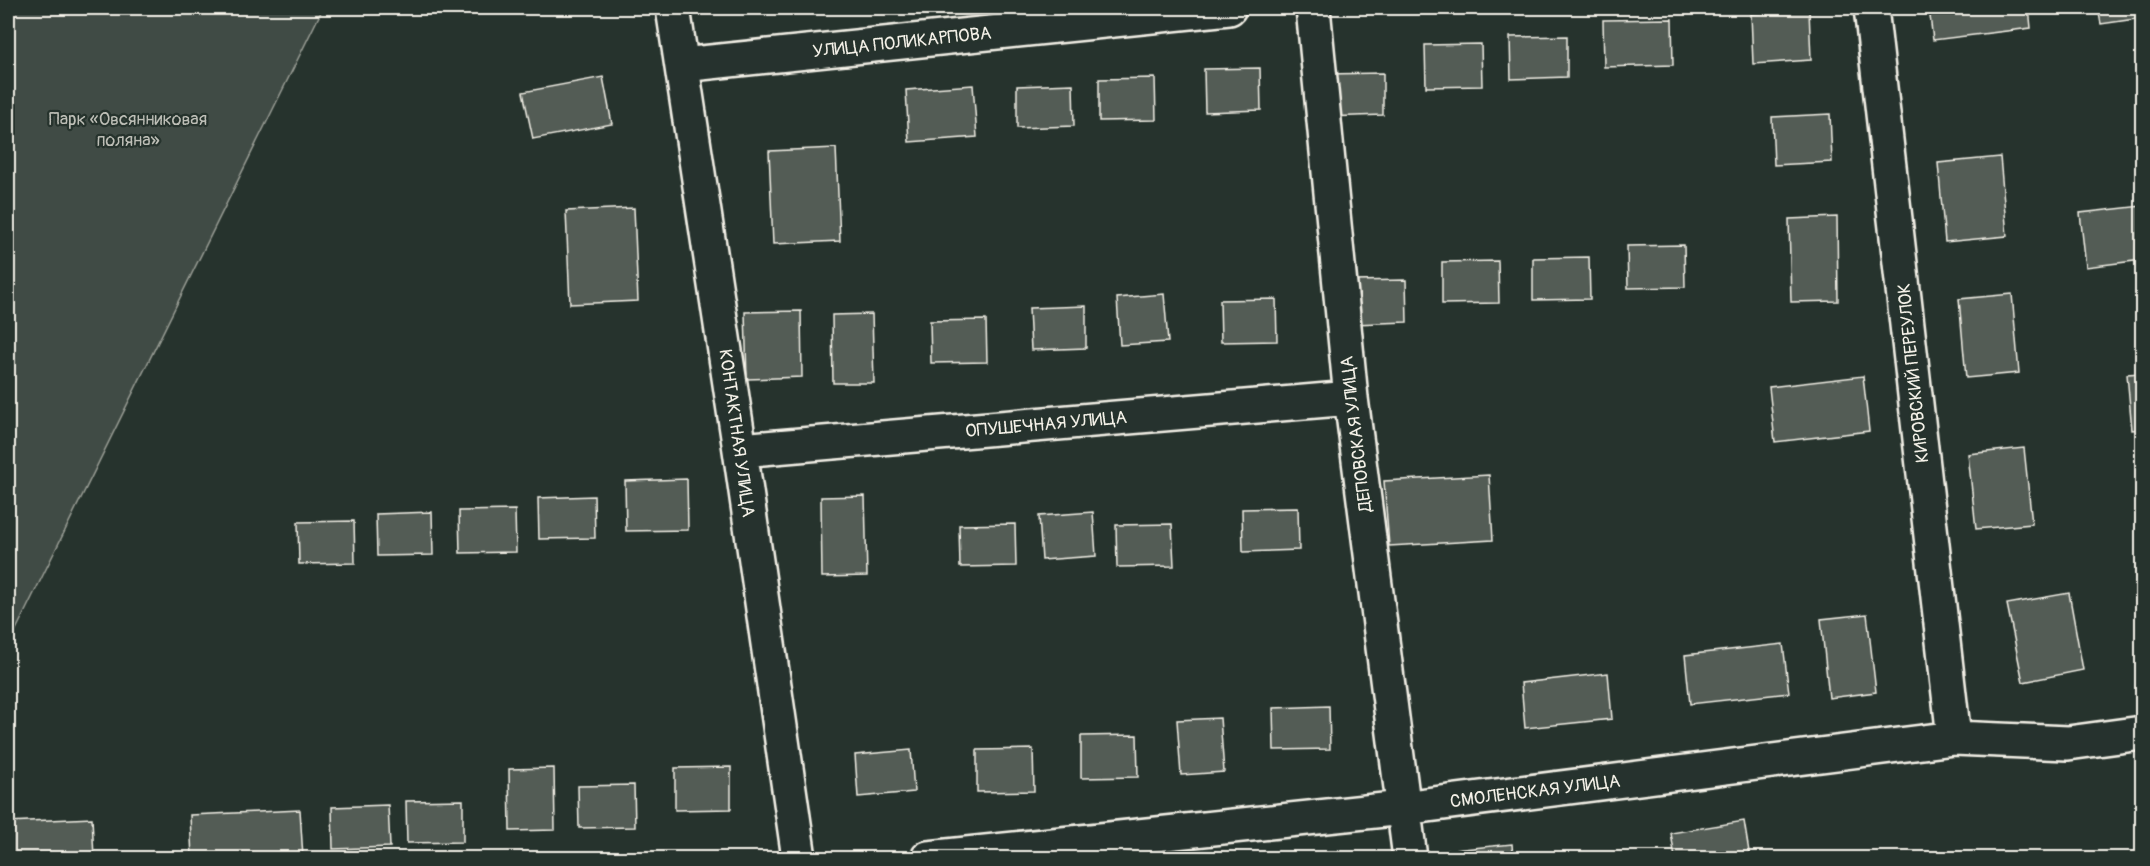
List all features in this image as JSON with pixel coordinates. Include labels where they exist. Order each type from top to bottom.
[{"type":"street","name":"КОНТАКТНАЯ УЛИЦА","points":[[673,8],[799,858]]},
{"type":"street","name":"УЛИЦА ПОЛИКАРПОВА","points":[[682,65],[1229,8]]},
{"type":"street","name":"ДЕПОВСКАЯ УЛИЦА","points":[[1312,8],[1351,398],[1410,858]]},
{"type":"street","name":"КИРОВСКИЙ ПЕРЕУЛОК","points":[[1871,8],[1954,738]]},
{"type":"street","name":"ОПУШЕЧНАЯ УЛИЦА","points":[[740,450],[1351,398]]},
{"type":"street","name":"СМОЛЕНСКАЯ УЛИЦА","points":[[928,858],[1403,808],[1954,738],[2068,743],[2142,733]]},
{"type":"green space","name":"Парк «Овсянниковая поляна»","points":[[8,8],[323,8],[8,646]]},
{"type":"building","points":[[1929,8],[2029,8],[2031,28],[1933,40]]},
{"type":"building","points":[[2098,8],[2142,8],[2142,18],[2101,24]]},
{"type":"building","points":[[1809,10],[1811,60],[1753,64],[1751,14]]},
{"type":"building","points":[[1672,19],[1673,65],[1604,67],[1603,20]]},
{"type":"building","points":[[1567,36],[1567,77],[1511,79],[1510,37]]},
{"type":"building","points":[[1481,44],[1482,86],[1426,87],[1425,45]]},
{"type":"building","points":[[1260,68],[1261,110],[1205,112],[1204,69]]},
{"type":"building","points":[[1383,73],[1383,115],[1327,117],[1326,74]]},
{"type":"building","points":[[603,77],[612,124],[533,139],[523,92]]},
{"type":"building","points":[[1155,78],[1156,120],[1099,121],[1099,79]]},
{"type":"building","points":[[1073,84],[1074,126],[1017,128],[1017,86]]},
{"type":"building","points":[[973,85],[977,137],[909,142],[906,90]]},
{"type":"building","points":[[1830,114],[1832,162],[1774,165],[1772,117]]},
{"type":"building","points":[[836,148],[840,241],[773,244],[769,151]]},
{"type":"building","points":[[2000,157],[2007,236],[1945,242],[1938,163]]},
{"type":"building","points":[[2142,206],[2142,260],[2086,267],[2080,213]]},
{"type":"building","points":[[634,208],[638,301],[570,304],[566,211]]},
{"type":"building","points":[[1837,217],[1838,301],[1791,302],[1789,219]]},
{"type":"building","points":[[1684,245],[1685,287],[1628,288],[1627,246]]},
{"type":"building","points":[[1589,257],[1590,299],[1533,300],[1533,258]]},
{"type":"building","points":[[1498,261],[1499,303],[1442,304],[1442,262]]},
{"type":"building","points":[[1406,280],[1407,322],[1354,324],[1353,281]]},
{"type":"building","points":[[1164,294],[1168,342],[1120,345],[1117,298]]},
{"type":"building","points":[[2012,294],[2019,373],[1966,378],[1959,299]]},
{"type":"building","points":[[1276,299],[1277,341],[1221,342],[1220,300]]},
{"type":"building","points":[[1086,306],[1086,348],[1031,350],[1029,308]]},
{"type":"building","points":[[801,311],[802,377],[747,379],[745,312]]},
{"type":"building","points":[[872,314],[874,383],[833,383],[832,315]]},
{"type":"building","points":[[986,320],[987,362],[931,363],[930,321]]},
{"type":"building","points":[[2142,373],[2142,429],[2132,430],[2127,374]]},
{"type":"building","points":[[1863,376],[1869,431],[1775,442],[1769,387]]},
{"type":"building","points":[[2024,448],[2032,524],[1976,529],[1968,454]]},
{"type":"building","points":[[1489,475],[1493,540],[1389,546],[1384,481]]},
{"type":"building","points":[[687,479],[688,530],[626,531],[625,481]]},
{"type":"building","points":[[594,496],[595,538],[539,539],[538,498]]},
{"type":"building","points":[[865,496],[867,576],[822,577],[821,497]]},
{"type":"building","points":[[1298,508],[1299,550],[1243,552],[1242,509]]},
{"type":"building","points":[[515,510],[516,552],[460,553],[459,511]]},
{"type":"building","points":[[432,512],[433,555],[377,556],[376,514]]},
{"type":"building","points":[[1093,512],[1096,556],[1042,560],[1039,516]]},
{"type":"building","points":[[354,521],[355,563],[299,564],[298,522]]},
{"type":"building","points":[[1015,524],[1016,566],[960,567],[959,525]]},
{"type":"building","points":[[1172,524],[1174,566],[1117,567],[1116,525]]},
{"type":"building","points":[[2069,593],[2083,670],[2023,682],[2007,604]]},
{"type":"building","points":[[1867,614],[1876,692],[1829,698],[1821,619]]},
{"type":"building","points":[[1783,644],[1789,693],[1690,704],[1685,655]]},
{"type":"building","points":[[1608,673],[1612,719],[1525,728],[1521,683]]},
{"type":"building","points":[[1329,706],[1330,749],[1274,750],[1273,708]]},
{"type":"building","points":[[1220,718],[1224,772],[1181,775],[1177,720]]},
{"type":"building","points":[[1137,735],[1138,777],[1081,778],[1081,736]]},
{"type":"building","points":[[1033,749],[1034,791],[977,792],[977,750]]},
{"type":"building","points":[[911,750],[914,792],[858,797],[855,755]]},
{"type":"building","points":[[731,767],[731,809],[675,810],[675,768]]},
{"type":"building","points":[[554,768],[555,830],[510,831],[509,769]]},
{"type":"building","points":[[634,785],[635,827],[579,828],[578,786]]},
{"type":"building","points":[[463,800],[463,842],[407,843],[406,801]]},
{"type":"building","points":[[388,805],[390,847],[333,849],[332,807]]},
{"type":"building","points":[[300,810],[303,858],[192,858],[190,815]]},
{"type":"building","points":[[92,818],[94,858],[8,858],[8,822]]},
{"type":"building","points":[[1744,821],[1750,858],[1675,858],[1671,833]]},
{"type":"building","points":[[1512,844],[1513,858],[1445,858],[1444,851]]}]
